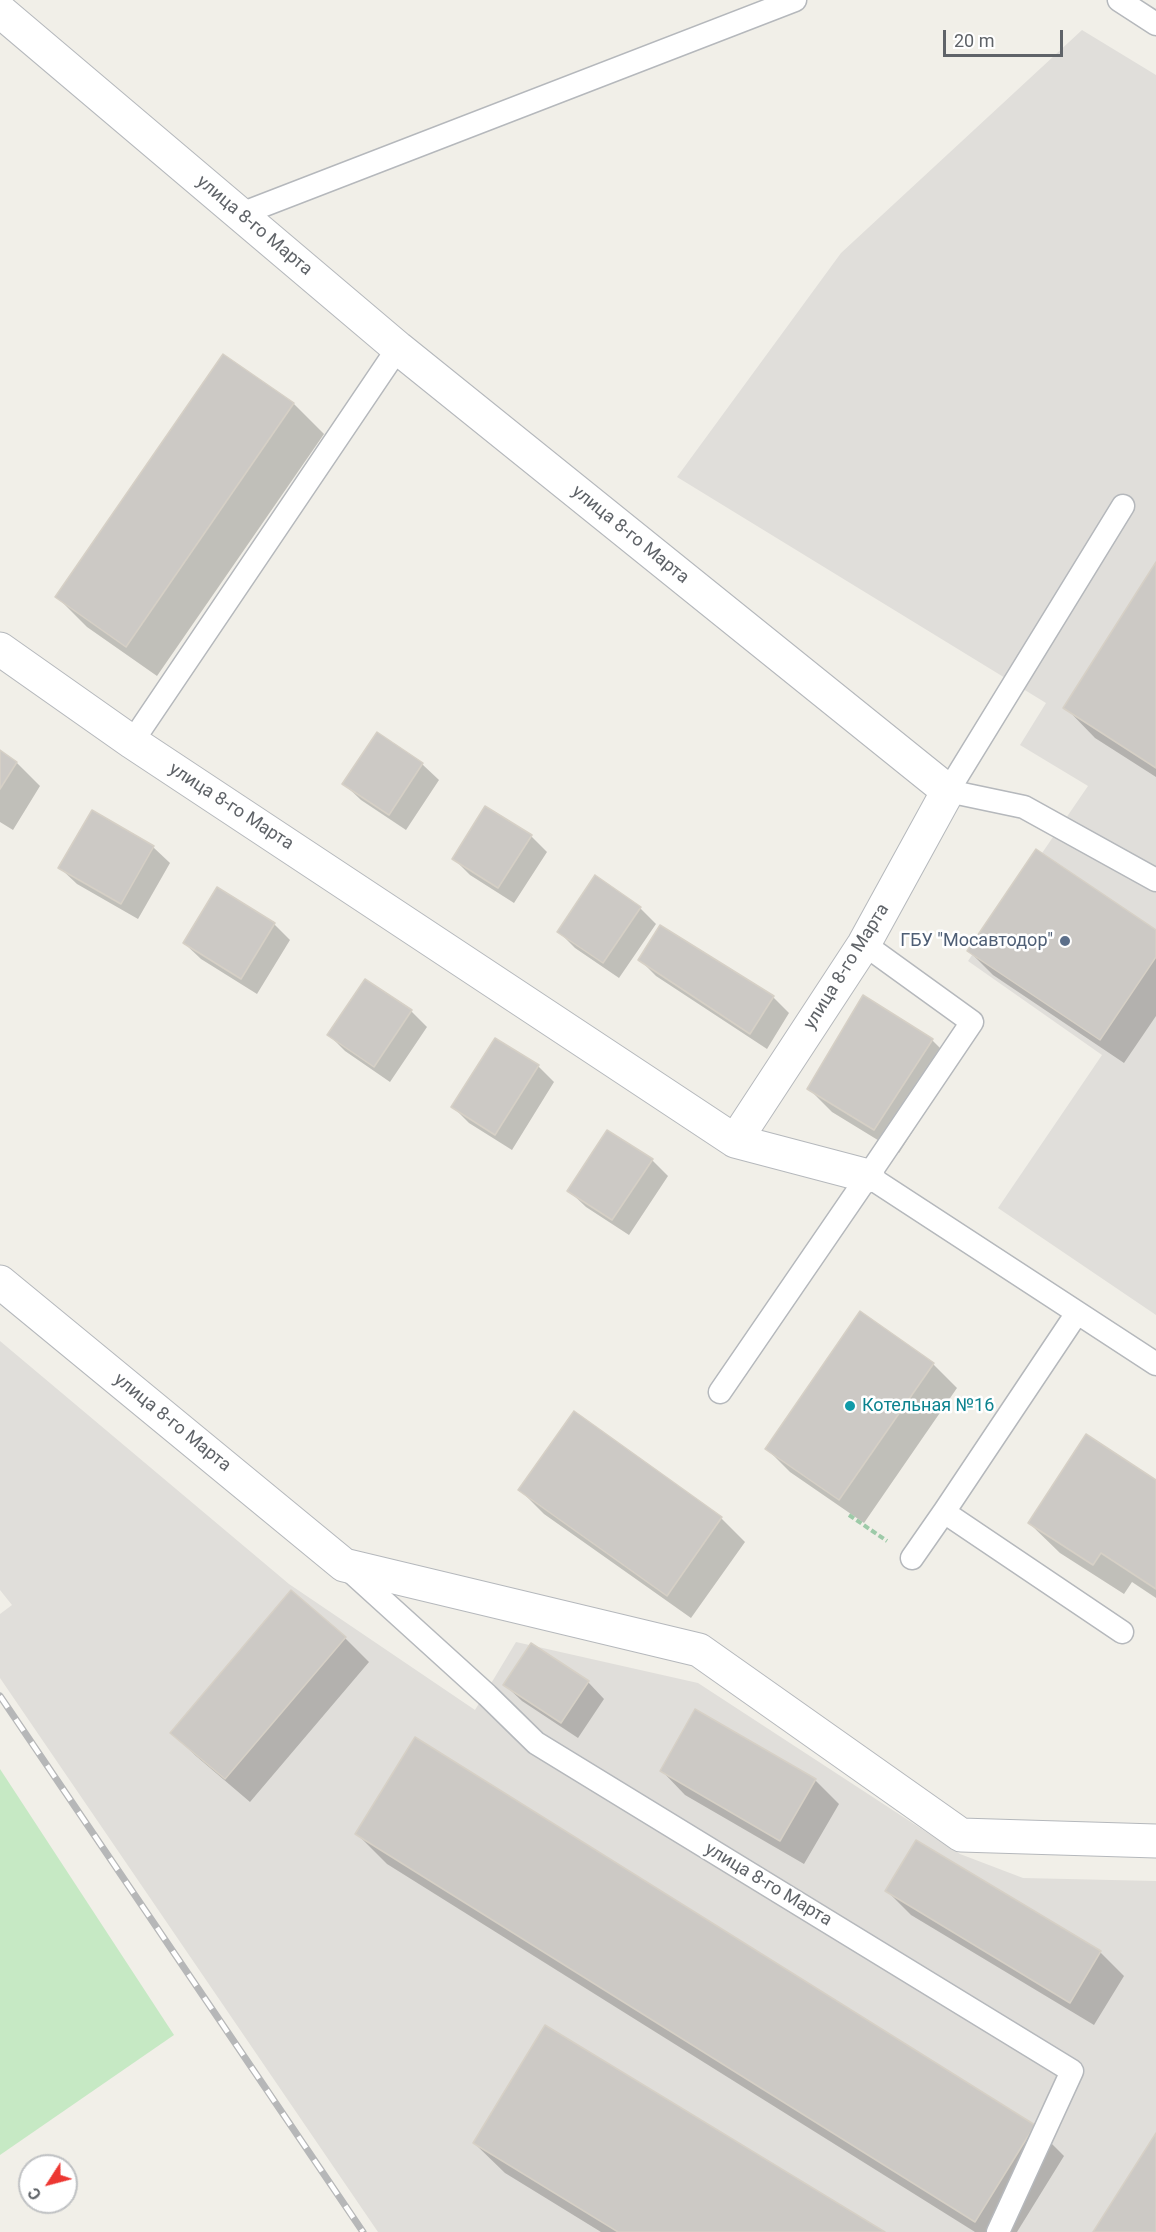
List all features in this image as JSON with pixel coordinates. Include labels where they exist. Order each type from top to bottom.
[{"type":"street","name":"улица 8-го Марта","points":[[0,11],[398,348],[948,791],[864,944],[735,1141]]},
{"type":"street","name":"улица 8-го Марта","points":[[0,648],[132,742],[735,1141],[868,1176]]},
{"type":"street","name":"улица 8-го Марта","points":[[0,1282],[344,1565],[699,1650],[961,1835],[1156,1841]]},
{"type":"lane","points":[[241,214],[795,0]]},
{"type":"lane","points":[[1119,0],[1156,24]]},
{"type":"lane","points":[[132,742],[398,348]]},
{"type":"lane","points":[[1123,506],[948,791],[1024,807],[1156,880]]},
{"type":"lane","points":[[720,1392],[972,1022],[864,944]]},
{"type":"lane","points":[[868,1176],[1156,1364]]},
{"type":"lane","points":[[912,1558],[1077,1313]]},
{"type":"lane","points":[[944,1512],[1122,1632]]},
{"type":"lane","name":"улица 8-го Марта","points":[[344,1565],[488,1695],[536,1743],[1072,2071],[998,2232]]},
{"type":"path","points":[[849,1515],[912,1558]]},
{"type":"shaded area","points":[[1082,30],[1156,75],[1156,1315],[998,1208],[1102,1055],[968,961],[1088,786],[1020,745],[1046,703],[677,477],[841,253]]},
{"type":"shaded area","points":[[0,1341],[289,1584],[475,1710],[516,1642],[698,1683],[960,1854],[1023,1878],[1156,1881],[1156,2232],[378,2232],[0,1678],[0,1614],[12,1605],[0,1590]]},
{"type":"green space","points":[[0,1769],[174,2035],[0,2155]]},
{"type":"building","points":[[223,354],[294,403],[126,647],[55,597]]},
{"type":"building","points":[[1156,562],[1156,768],[1063,708]]},
{"type":"building","points":[[377,732],[423,763],[389,815],[342,784]]},
{"type":"building","points":[[0,750],[17,762],[0,789]]},
{"type":"building","points":[[485,806],[532,835],[498,888],[452,859]]},
{"type":"building","points":[[92,810],[154,846],[121,904],[58,868]]},
{"type":"building","name":"ГБУ \"Мосавтодор\"","points":[[1036,849],[1156,930],[1156,957],[1100,1040],[967,951]]},
{"type":"building","points":[[595,875],[641,907],[603,963],[557,932]]},
{"type":"building","points":[[217,887],[275,923],[241,979],[183,943]]},
{"type":"building","points":[[660,925],[774,996],[750,1034],[638,960]]},
{"type":"building","points":[[365,979],[412,1010],[374,1067],[327,1035]]},
{"type":"building","points":[[863,995],[933,1039],[874,1130],[807,1089]]},
{"type":"building","points":[[495,1038],[539,1065],[495,1135],[451,1107]]},
{"type":"building","points":[[607,1130],[653,1159],[612,1220],[567,1191]]},
{"type":"building","name":"Котельная №16","points":[[860,1311],[934,1363],[839,1500],[765,1449]]},
{"type":"building","points":[[574,1411],[722,1517],[667,1596],[518,1490]]},
{"type":"building","points":[[1086,1434],[1156,1480],[1156,1589],[1101,1553],[1093,1565],[1028,1523]]},
{"type":"building","points":[[291,1590],[346,1637],[225,1779],[170,1733]]},
{"type":"building","points":[[531,1643],[589,1681],[561,1723],[503,1685]]},
{"type":"building","points":[[695,1709],[816,1779],[780,1841],[660,1771]]},
{"type":"building","points":[[415,1737],[1035,2125],[975,2222],[355,1834]]},
{"type":"building","points":[[916,1840],[1101,1951],[1070,2003],[885,1891]]},
{"type":"building","points":[[545,2025],[885,2232],[618,2232],[473,2143]]},
{"type":"building","points":[[1156,2133],[1156,2232],[1093,2232]]},
{"type":"railway","points":[[0,1696],[363,2232]]},
{"type":"place","name":"ГБУ \"Мосавтодор\"","points":[[1065,941]]},
{"type":"place","name":"Котельная №16","points":[[850,1406]]}]
